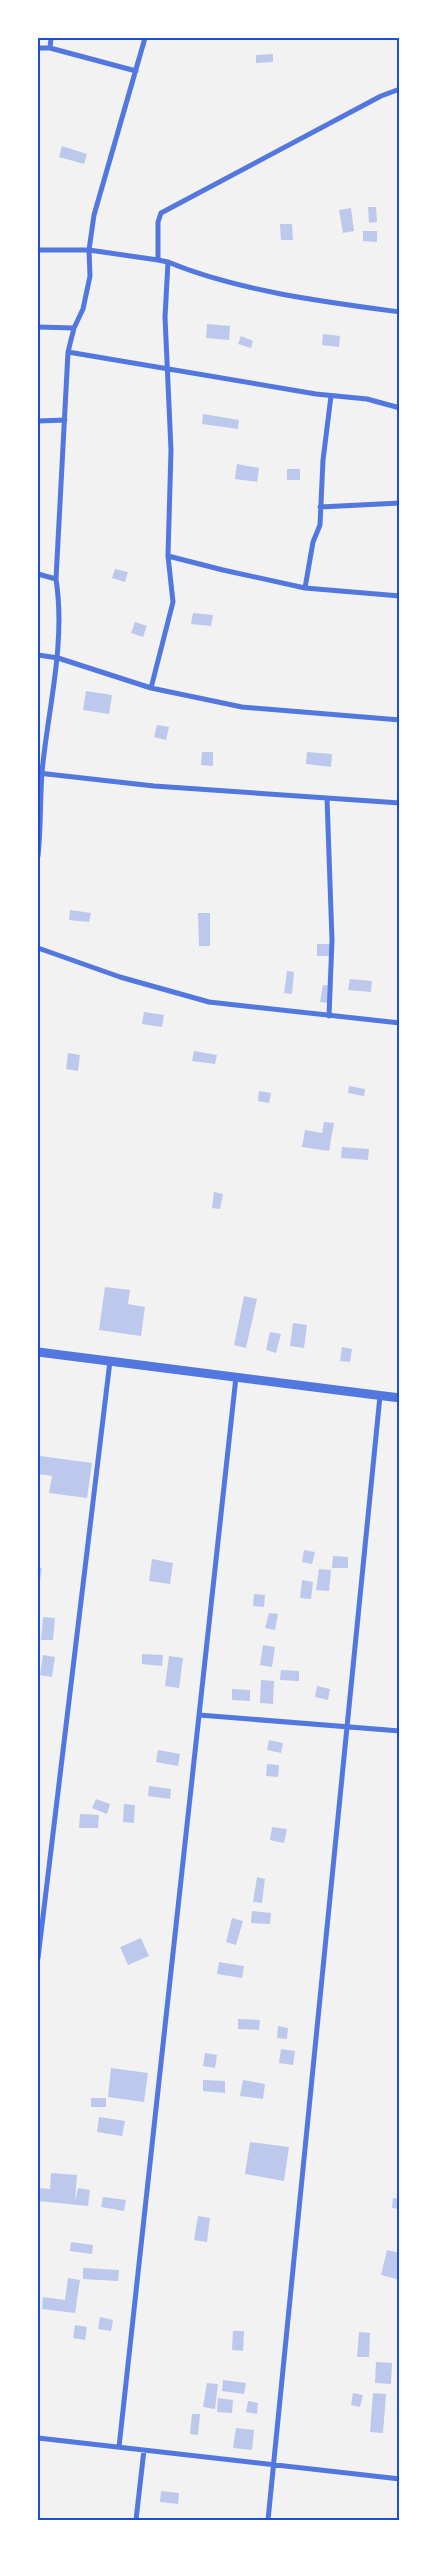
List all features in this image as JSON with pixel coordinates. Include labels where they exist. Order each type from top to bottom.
[{"type":"street","points":[[50,48],[51,38]]},
{"type":"street","points":[[38,856],[40,773],[58,658],[60,604],[56,579],[68,352],[74,328],[83,309],[90,276],[89,250],[94,215],[145,38]]},
{"type":"street","points":[[38,48],[50,48],[136,72]]},
{"type":"street","points":[[158,260],[158,222],[162,213],[381,96],[400,89]]},
{"type":"street","points":[[38,250],[89,250],[158,260],[208,276],[312,300],[400,312]]},
{"type":"street","points":[[151,688],[174,602],[168,556],[171,450],[166,317],[168,262]]},
{"type":"street","points":[[38,327],[74,328]]},
{"type":"street","points":[[68,352],[331,396],[367,399],[400,408]]},
{"type":"street","points":[[305,588],[313,542],[320,525],[323,460],[331,396]]},
{"type":"street","points":[[38,421],[65,420]]},
{"type":"street","points":[[320,506],[400,503]]},
{"type":"street","points":[[168,556],[305,588],[400,596]]},
{"type":"street","points":[[38,574],[56,579]]},
{"type":"street","points":[[38,655],[58,658],[151,688],[242,706],[400,720]]},
{"type":"street","points":[[40,773],[154,786],[400,803]]},
{"type":"street","points":[[327,798],[332,940],[329,1016]]},
{"type":"street","points":[[38,948],[120,977],[200,1000],[329,1016],[400,1022]]},
{"type":"street","points":[[38,1352],[400,1398]]},
{"type":"street","points":[[38,1958],[110,1361]]},
{"type":"street","points":[[119,2448],[236,1377]]},
{"type":"street","points":[[268,2520],[380,1396]]},
{"type":"street","points":[[199,1715],[400,1731]]},
{"type":"street","points":[[38,2438],[400,2480]]},
{"type":"street","points":[[136,2520],[144,2450]]},
{"type":"building","points":[[273,54],[273,62],[256,63],[256,55]]},
{"type":"building","points":[[62,146],[87,154],[84,164],[59,157]]},
{"type":"building","points":[[368,207],[376,207],[377,222],[369,223]]},
{"type":"building","points":[[351,208],[354,231],[343,233],[339,210]]},
{"type":"building","points":[[280,224],[292,224],[293,240],[281,240]]},
{"type":"building","points":[[363,231],[377,231],[377,242],[363,241]]},
{"type":"building","points":[[207,324],[230,326],[229,340],[206,338]]},
{"type":"building","points":[[323,334],[340,336],[339,347],[322,345]]},
{"type":"building","points":[[241,336],[253,341],[251,348],[238,344]]},
{"type":"building","points":[[203,414],[239,420],[238,429],[202,424]]},
{"type":"building","points":[[237,464],[259,468],[257,482],[235,479]]},
{"type":"building","points":[[287,469],[300,469],[300,480],[287,480]]},
{"type":"building","points":[[115,569],[128,572],[125,582],[112,578]]},
{"type":"building","points":[[193,613],[213,615],[211,626],[191,624]]},
{"type":"building","points":[[135,622],[147,626],[143,637],[131,633]]},
{"type":"building","points":[[86,691],[112,695],[109,714],[83,710]]},
{"type":"building","points":[[157,725],[169,727],[166,740],[154,737]]},
{"type":"building","points":[[202,752],[213,752],[213,766],[201,765]]},
{"type":"building","points":[[307,752],[332,754],[331,767],[306,764]]},
{"type":"building","points":[[70,910],[91,913],[89,922],[69,920]]},
{"type":"building","points":[[198,913],[210,913],[210,946],[199,946]]},
{"type":"building","points":[[317,944],[332,944],[332,956],[317,956]]},
{"type":"building","points":[[287,971],[294,972],[292,994],[284,993]]},
{"type":"building","points":[[350,979],[372,981],[371,992],[348,990]]},
{"type":"building","points":[[323,985],[333,986],[330,1003],[320,1002]]},
{"type":"building","points":[[144,1012],[164,1015],[162,1027],[142,1024]]},
{"type":"building","points":[[194,1051],[217,1055],[215,1064],[192,1061]]},
{"type":"building","points":[[68,1053],[80,1055],[78,1071],[66,1069]]},
{"type":"building","points":[[349,1086],[365,1089],[364,1096],[348,1093]]},
{"type":"building","points":[[259,1091],[271,1093],[269,1103],[258,1101]]},
{"type":"building","points":[[324,1122],[334,1123],[329,1151],[302,1147],[305,1130],[322,1133]]},
{"type":"building","points":[[342,1147],[369,1149],[368,1160],[341,1158]]},
{"type":"building","points":[[214,1192],[223,1194],[220,1209],[212,1208]]},
{"type":"building","points":[[105,1287],[130,1290],[128,1304],[145,1307],[141,1336],[99,1330]]},
{"type":"building","points":[[244,1296],[257,1299],[246,1348],[234,1345]]},
{"type":"building","points":[[293,1323],[307,1325],[304,1348],[290,1346]]},
{"type":"building","points":[[270,1332],[281,1334],[276,1353],[266,1350]]},
{"type":"building","points":[[342,1347],[352,1349],[350,1362],[340,1361]]},
{"type":"building","points":[[40,1456],[92,1463],[87,1498],[49,1493],[52,1476],[38,1474]]},
{"type":"building","points":[[304,1550],[315,1552],[312,1564],[302,1562]]},
{"type":"building","points":[[333,1556],[348,1557],[348,1568],[332,1568]]},
{"type":"building","points":[[152,1559],[173,1563],[170,1584],[149,1581]]},
{"type":"building","points":[[38,1567],[42,1568],[40,1580],[38,1580]]},
{"type":"building","points":[[319,1569],[331,1570],[329,1591],[316,1590]]},
{"type":"building","points":[[302,1580],[313,1582],[311,1599],[300,1598]]},
{"type":"building","points":[[254,1594],[265,1595],[264,1607],[253,1606]]},
{"type":"building","points":[[269,1613],[278,1614],[275,1630],[265,1628]]},
{"type":"building","points":[[43,1617],[55,1618],[53,1640],[41,1640]]},
{"type":"building","points":[[263,1645],[275,1647],[272,1667],[260,1665]]},
{"type":"building","points":[[142,1654],[163,1655],[162,1666],[142,1664]]},
{"type":"building","points":[[43,1655],[55,1657],[52,1677],[40,1675]]},
{"type":"building","points":[[169,1656],[183,1658],[179,1688],[165,1686]]},
{"type":"building","points":[[281,1670],[299,1671],[299,1681],[280,1680]]},
{"type":"building","points":[[261,1680],[274,1681],[273,1704],[260,1703]]},
{"type":"building","points":[[317,1686],[330,1689],[328,1700],[315,1697]]},
{"type":"building","points":[[232,1689],[250,1690],[250,1701],[232,1700]]},
{"type":"building","points":[[269,1740],[283,1743],[281,1753],[267,1750]]},
{"type":"building","points":[[158,1750],[180,1754],[178,1766],[156,1762]]},
{"type":"building","points":[[267,1764],[279,1765],[278,1777],[266,1776]]},
{"type":"building","points":[[149,1786],[171,1789],[170,1799],[148,1796]]},
{"type":"building","points":[[96,1799],[110,1804],[107,1814],[92,1808]]},
{"type":"building","points":[[124,1804],[135,1805],[134,1823],[123,1822]]},
{"type":"building","points":[[80,1814],[99,1815],[98,1828],[79,1828]]},
{"type":"building","points":[[272,1827],[287,1829],[284,1843],[270,1840]]},
{"type":"building","points":[[257,1877],[265,1879],[262,1903],[253,1902]]},
{"type":"building","points":[[252,1911],[271,1913],[270,1924],[251,1923]]},
{"type":"building","points":[[232,1918],[243,1921],[236,1945],[226,1942]]},
{"type":"building","points":[[141,1938],[149,1956],[128,1965],[120,1947]]},
{"type":"building","points":[[219,1962],[244,1966],[242,1978],[217,1974]]},
{"type":"building","points":[[238,2019],[260,2020],[259,2030],[238,2029]]},
{"type":"building","points":[[278,2026],[288,2028],[287,2039],[277,2038]]},
{"type":"building","points":[[281,2049],[295,2051],[293,2065],[279,2063]]},
{"type":"building","points":[[205,2053],[217,2055],[215,2068],[203,2066]]},
{"type":"building","points":[[111,2068],[148,2073],[144,2102],[108,2097]]},
{"type":"building","points":[[203,2080],[225,2081],[225,2093],[203,2091]]},
{"type":"building","points":[[243,2080],[265,2084],[263,2099],[240,2096]]},
{"type":"building","points":[[91,2098],[106,2098],[106,2107],[91,2107]]},
{"type":"building","points":[[99,2117],[125,2121],[122,2136],[97,2132]]},
{"type":"building","points":[[250,2142],[289,2147],[284,2181],[245,2174]]},
{"type":"building","points":[[51,2173],[77,2175],[75,2201],[78,2188],[90,2190],[88,2206],[38,2201],[38,2188],[50,2189]]},
{"type":"building","points":[[103,2197],[126,2200],[124,2211],[101,2207]]},
{"type":"building","points":[[393,2198],[400,2199],[400,2209],[392,2208]]},
{"type":"building","points":[[198,2216],[210,2218],[207,2242],[194,2240]]},
{"type":"building","points":[[71,2242],[93,2245],[92,2254],[70,2251]]},
{"type":"building","points":[[387,2250],[400,2253],[400,2280],[381,2275]]},
{"type":"building","points":[[83,2268],[119,2270],[118,2281],[83,2279]]},
{"type":"building","points":[[68,2278],[80,2280],[75,2313],[42,2309],[43,2297],[65,2300]]},
{"type":"building","points":[[100,2317],[113,2320],[111,2331],[98,2329]]},
{"type":"building","points":[[75,2325],[87,2327],[85,2340],[73,2338]]},
{"type":"building","points":[[233,2331],[244,2331],[243,2351],[232,2350]]},
{"type":"building","points":[[359,2332],[370,2333],[369,2357],[357,2357]]},
{"type":"building","points":[[376,2362],[392,2363],[391,2384],[375,2383]]},
{"type":"building","points":[[223,2380],[246,2383],[244,2394],[222,2391]]},
{"type":"building","points":[[207,2383],[218,2384],[215,2409],[203,2407]]},
{"type":"building","points":[[353,2393],[363,2395],[360,2407],[351,2405]]},
{"type":"building","points":[[373,2393],[386,2394],[383,2433],[370,2432]]},
{"type":"building","points":[[218,2398],[233,2400],[232,2413],[217,2412]]},
{"type":"building","points":[[248,2401],[258,2403],[257,2414],[246,2412]]},
{"type":"building","points":[[192,2414],[200,2414],[198,2435],[190,2434]]},
{"type":"building","points":[[236,2428],[254,2430],[252,2450],[233,2448]]},
{"type":"building","points":[[161,2491],[179,2493],[178,2504],[160,2502]]}]
